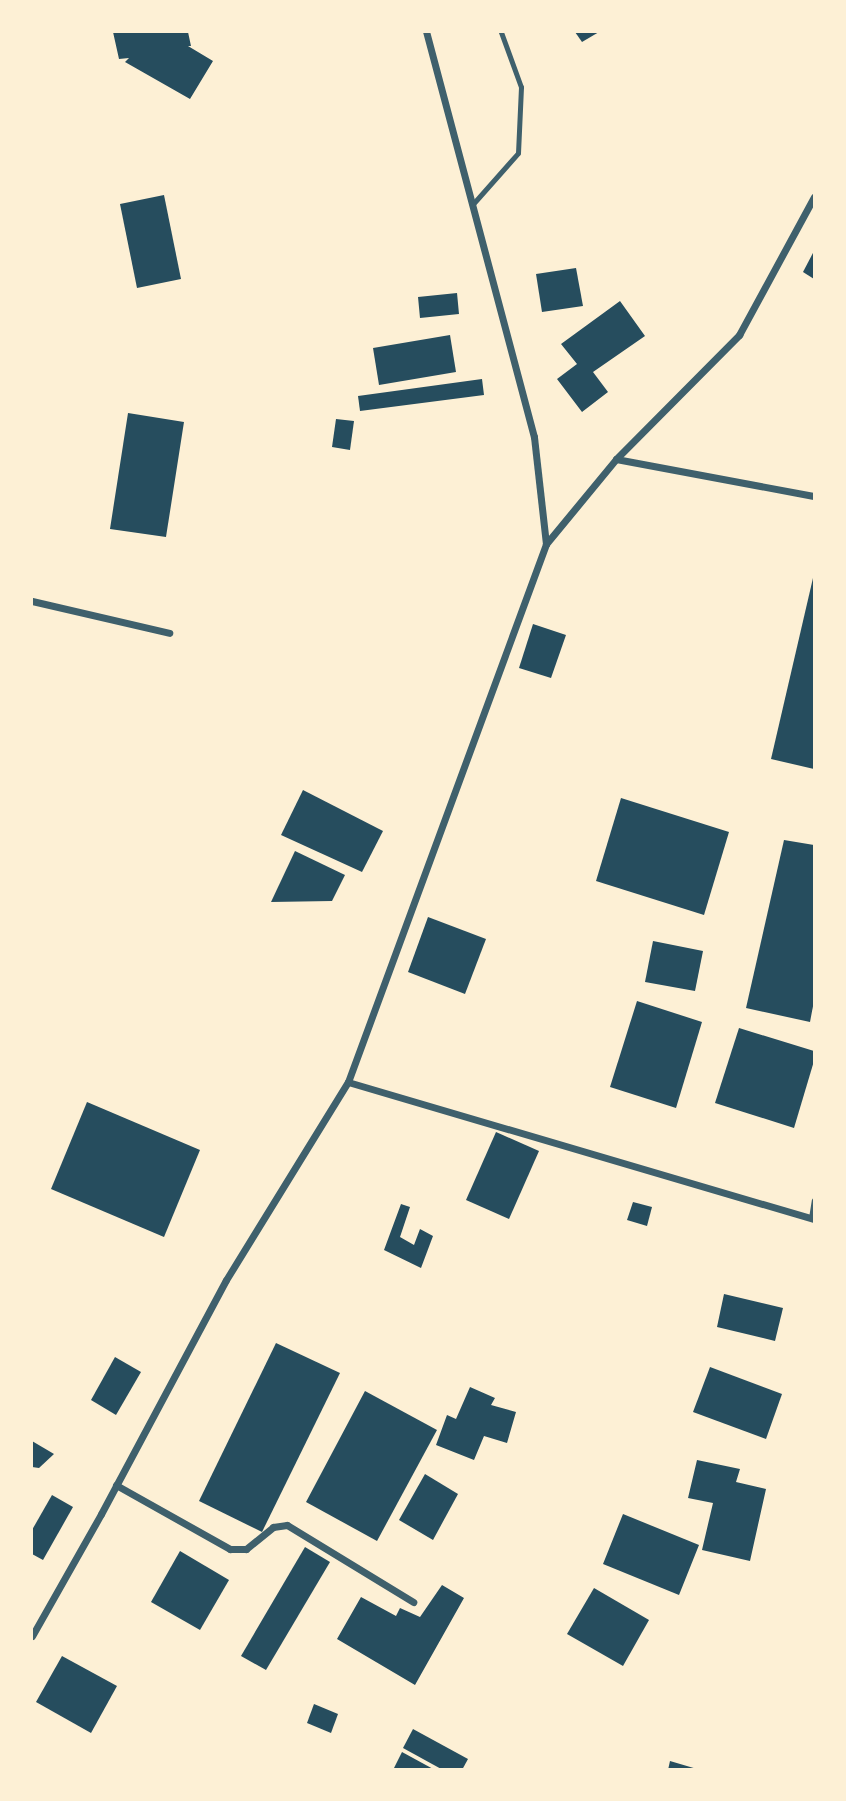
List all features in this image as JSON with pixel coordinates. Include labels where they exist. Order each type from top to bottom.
[{"type":"street","points":[[426,32],[534,437],[546,544]]},
{"type":"street","points":[[32,1636],[226,1280],[348,1082],[546,544],[616,459],[739,335],[814,197]]},
{"type":"street","points":[[616,459],[814,496]]},
{"type":"street","points":[[32,601],[169,633]]},
{"type":"street","points":[[348,1082],[813,1218]]},
{"type":"street","points":[[116,1485],[230,1549],[246,1549],[273,1527],[287,1525],[413,1602]]},
{"type":"lane","points":[[472,205],[518,153],[521,87],[501,32]]},
{"type":"lane","points":[[813,1218],[814,1200]]},
{"type":"building","points":[[113,32],[188,32],[191,46],[188,46],[213,61],[190,99],[125,62],[129,58],[119,59]]},
{"type":"building","points":[[575,32],[599,32],[582,42]]},
{"type":"building","points":[[164,195],[181,279],[137,288],[120,204]]},
{"type":"building","points":[[814,251],[814,279],[803,272]]},
{"type":"building","points":[[576,268],[583,306],[542,312],[536,274]]},
{"type":"building","points":[[457,293],[459,314],[420,318],[418,297]]},
{"type":"building","points":[[620,301],[645,336],[593,372],[608,392],[582,412],[557,379],[577,364],[561,344]]},
{"type":"building","points":[[450,335],[456,372],[379,385],[373,348]]},
{"type":"building","points":[[482,379],[484,395],[360,411],[358,396]]},
{"type":"building","points":[[128,413],[184,422],[166,537],[110,529]]},
{"type":"building","points":[[336,419],[354,421],[350,450],[332,447]]},
{"type":"building","points":[[814,578],[814,769],[771,759]]},
{"type":"building","points":[[533,624],[566,635],[551,678],[519,668]]},
{"type":"building","points":[[303,790],[383,831],[362,872],[281,835]]},
{"type":"building","points":[[621,798],[729,832],[704,915],[596,881]]},
{"type":"building","points":[[784,840],[814,845],[814,1001],[810,1022],[746,1008]]},
{"type":"building","points":[[295,851],[345,875],[332,901],[271,902]]},
{"type":"building","points":[[428,917],[486,939],[465,994],[408,972]]},
{"type":"building","points":[[653,941],[703,951],[695,991],[645,982]]},
{"type":"building","points":[[637,1001],[702,1022],[676,1108],[610,1087]]},
{"type":"building","points":[[739,1028],[814,1051],[814,1061],[794,1128],[715,1103]]},
{"type":"building","points":[[87,1102],[200,1150],[164,1237],[51,1189]]},
{"type":"building","points":[[496,1132],[539,1151],[509,1219],[466,1200]]},
{"type":"building","points":[[633,1202],[652,1207],[647,1226],[627,1220]]},
{"type":"building","points":[[401,1204],[410,1207],[400,1237],[414,1245],[420,1229],[433,1236],[421,1268],[384,1250]]},
{"type":"building","points":[[724,1294],[783,1308],[775,1341],[717,1327]]},
{"type":"building","points":[[276,1343],[340,1373],[262,1532],[199,1501]]},
{"type":"building","points":[[115,1357],[141,1372],[116,1415],[91,1400]]},
{"type":"building","points":[[710,1367],[782,1394],[766,1439],[693,1412]]},
{"type":"building","points":[[470,1387],[495,1398],[491,1405],[516,1412],[507,1443],[484,1436],[474,1460],[436,1445],[447,1415],[456,1419]]},
{"type":"building","points":[[365,1391],[437,1430],[377,1541],[306,1502]]},
{"type":"building","points":[[32,1441],[54,1454],[39,1468],[32,1467]]},
{"type":"building","points":[[697,1460],[740,1469],[736,1482],[766,1489],[750,1561],[702,1550],[713,1503],[688,1498]]},
{"type":"building","points":[[425,1474],[458,1494],[433,1540],[399,1520]]},
{"type":"building","points":[[52,1495],[73,1507],[43,1560],[32,1554],[32,1530]]},
{"type":"building","points":[[623,1514],[699,1545],[679,1595],[603,1564]]},
{"type":"building","points":[[305,1547],[330,1562],[266,1670],[241,1656]]},
{"type":"building","points":[[180,1551],[229,1580],[200,1630],[151,1602]]},
{"type":"building","points":[[442,1585],[464,1598],[415,1685],[337,1639],[361,1597],[396,1616],[400,1608],[420,1617]]},
{"type":"building","points":[[594,1588],[649,1620],[623,1666],[567,1634]]},
{"type":"building","points":[[62,1656],[117,1686],[91,1733],[36,1702]]},
{"type":"building","points":[[314,1704],[338,1714],[331,1733],[307,1723]]},
{"type":"building","points":[[413,1729],[468,1759],[462,1770],[443,1770],[403,1748]]},
{"type":"building","points":[[402,1752],[435,1770],[393,1770]]},
{"type":"building","points":[[670,1761],[697,1769],[697,1770],[668,1770]]}]
